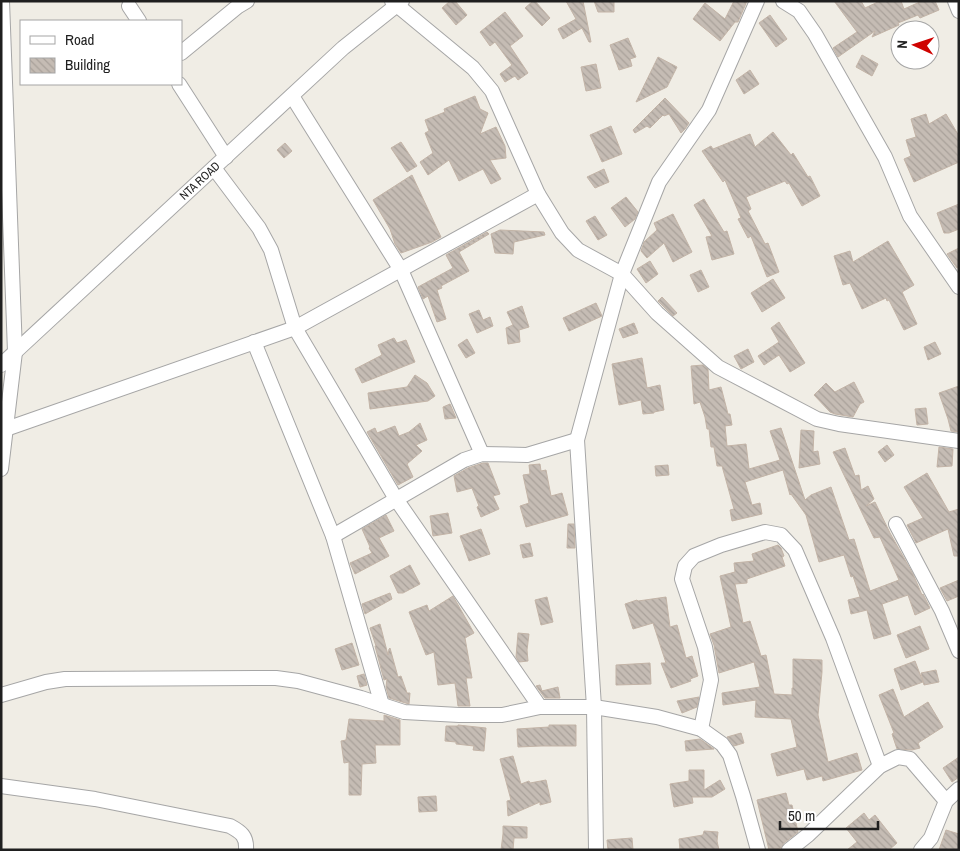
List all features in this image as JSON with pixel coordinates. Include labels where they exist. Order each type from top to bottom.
[{"type":"street","points":[[1,469],[14,352],[2,1]]},
{"type":"street","points":[[182,52],[247,1]]},
{"type":"street","points":[[596,850],[594,707],[577,440],[622,274],[660,182],[709,110],[757,1]]},
{"type":"street","points":[[783,1],[799,11],[815,34],[885,157],[910,216],[957,280]]},
{"type":"street","points":[[955,1],[959,11]]},
{"type":"street","points":[[397,3],[473,68],[492,91],[538,194],[562,234],[578,250],[622,274],[657,313],[718,367],[817,419],[839,424],[959,441]]},
{"type":"street","name":"NTA ROAD","points":[[1,365],[344,48],[397,3]]},
{"type":"street","points":[[129,6],[138,20]]},
{"type":"street","points":[[180,85],[226,157]]},
{"type":"street","points":[[292,96],[401,270],[482,454]]},
{"type":"street","points":[[214,168],[259,228],[271,250],[295,328],[396,499],[540,707]]},
{"type":"street","points":[[6,429],[295,328],[538,194]]},
{"type":"street","points":[[254,342],[333,536],[382,705]]},
{"type":"street","points":[[333,536],[464,460],[482,454],[527,455],[577,440]]},
{"type":"street","points":[[896,524],[942,610],[959,651]]},
{"type":"street","points":[[701,729],[711,680],[705,647],[682,579],[685,566],[694,556],[721,545],[765,532],[781,535],[795,550],[833,638],[880,766]]},
{"type":"street","points":[[1,695],[65,678],[276,678],[298,681],[404,712],[459,716],[502,715],[540,707],[594,707],[657,717],[701,729],[722,744],[730,755],[758,850]]},
{"type":"street","points":[[789,850],[808,835],[880,766],[898,757],[910,759],[946,801]]},
{"type":"street","points":[[1,786],[95,799],[230,826],[241,832],[246,843],[246,850]]},
{"type":"street","points":[[921,850],[931,838],[946,801],[959,789]]},
{"type":"building","points":[[450,1],[455,1],[467,15],[456,25],[442,8]]},
{"type":"building","points":[[533,1],[550,18],[542,26],[525,8]]},
{"type":"building","points":[[566,1],[583,1],[591,42],[589,42],[582,28],[563,39],[558,29],[576,19]]},
{"type":"building","points":[[594,1],[614,1],[614,12],[598,12]]},
{"type":"building","points":[[734,1],[747,1],[738,22],[735,22],[720,41],[693,19],[705,3],[725,19]]},
{"type":"building","points":[[834,1],[861,1],[865,8],[880,1],[901,1],[904,9],[922,1],[935,1],[939,10],[920,18],[918,15],[906,20],[890,20],[890,29],[872,37],[875,31],[838,57],[833,48],[857,32]]},
{"type":"building","points":[[505,12],[523,36],[510,46],[528,73],[518,80],[515,76],[505,82],[500,74],[512,65],[495,42],[490,46],[480,32]]},
{"type":"building","points":[[770,15],[787,39],[776,47],[759,23]]},
{"type":"building","points":[[628,38],[636,57],[630,59],[632,66],[619,70],[610,45]]},
{"type":"building","points":[[862,55],[878,64],[872,76],[856,67]]},
{"type":"building","points":[[658,57],[677,67],[667,87],[636,102]]},
{"type":"building","points":[[596,64],[601,88],[586,91],[581,67]]},
{"type":"building","points":[[750,70],[759,84],[744,94],[736,80]]},
{"type":"building","points":[[475,96],[480,109],[488,113],[480,134],[496,127],[505,146],[506,158],[490,160],[501,179],[491,184],[483,169],[459,181],[449,160],[428,175],[420,162],[433,153],[425,133],[429,131],[425,120],[445,112],[444,109]]},
{"type":"building","points":[[665,98],[689,123],[685,129],[681,133],[669,114],[663,115],[650,128],[647,126],[635,133],[633,130]]},
{"type":"building","points":[[926,114],[929,124],[946,114],[959,136],[959,162],[914,182],[904,159],[911,156],[906,140],[916,137],[911,119]]},
{"type":"building","points":[[611,126],[622,154],[602,162],[590,135]]},
{"type":"building","points":[[773,132],[791,155],[793,153],[808,177],[810,176],[820,196],[802,206],[789,183],[787,184],[785,181],[746,197],[751,209],[748,211],[765,244],[768,243],[779,272],[767,277],[751,236],[748,238],[738,219],[741,218],[725,180],[723,182],[702,151],[711,146],[713,149],[750,134],[755,147]]},
{"type":"building","points":[[401,142],[417,166],[407,172],[391,148]]},
{"type":"building","points":[[285,143],[292,151],[284,158],[277,150]]},
{"type":"building","points":[[604,169],[609,182],[595,188],[587,177]]},
{"type":"building","points":[[412,175],[441,237],[401,253],[373,200]]},
{"type":"building","points":[[626,197],[638,212],[635,219],[625,227],[611,208]]},
{"type":"building","points":[[704,199],[724,232],[727,231],[734,254],[712,260],[706,237],[712,236],[694,205]]},
{"type":"building","points":[[959,204],[959,229],[944,233],[937,213]]},
{"type":"building","points":[[673,214],[692,252],[673,262],[664,243],[647,258],[641,251],[644,242],[657,230],[654,223]]},
{"type":"building","points":[[595,216],[607,235],[598,240],[586,221]]},
{"type":"building","points":[[500,230],[544,232],[545,235],[514,242],[513,254],[495,253],[491,234]]},
{"type":"building","points":[[487,232],[489,234],[459,252],[469,271],[437,290],[446,319],[437,322],[428,296],[423,299],[418,287],[453,268],[446,255]]},
{"type":"building","points":[[888,241],[914,285],[902,292],[917,324],[904,330],[889,300],[887,301],[886,298],[862,309],[850,283],[843,285],[834,256],[850,251],[853,262]]},
{"type":"building","points":[[959,248],[959,267],[957,268],[947,254]]},
{"type":"building","points":[[650,261],[658,274],[646,283],[637,269]]},
{"type":"building","points":[[701,270],[709,287],[698,292],[690,275]]},
{"type":"building","points":[[773,279],[785,298],[762,312],[751,293]]},
{"type":"building","points":[[662,297],[677,313],[673,316],[658,301]]},
{"type":"building","points":[[596,303],[602,316],[569,331],[563,318]]},
{"type":"building","points":[[522,306],[529,327],[519,330],[520,342],[508,344],[506,328],[513,325],[507,312]]},
{"type":"building","points":[[479,310],[483,320],[490,317],[493,326],[477,333],[469,314]]},
{"type":"building","points":[[779,322],[805,363],[790,372],[779,355],[764,365],[758,356],[779,342],[771,328]]},
{"type":"building","points":[[634,323],[638,333],[623,338],[619,329]]},
{"type":"building","points":[[394,338],[397,343],[406,340],[415,362],[362,383],[355,369],[382,355],[378,345]]},
{"type":"building","points":[[467,339],[475,353],[466,358],[458,345]]},
{"type":"building","points":[[935,342],[941,354],[928,360],[924,347]]},
{"type":"building","points":[[748,349],[754,362],[741,369],[734,356]]},
{"type":"building","points":[[642,358],[647,388],[660,385],[664,410],[643,414],[641,400],[619,405],[612,364]]},
{"type":"building","points":[[703,365],[708,369],[709,390],[721,387],[728,414],[730,414],[732,425],[725,426],[727,446],[746,444],[749,469],[780,460],[770,431],[781,428],[805,500],[811,495],[831,487],[849,540],[854,539],[870,591],[899,580],[880,537],[874,538],[833,452],[845,448],[855,476],[859,475],[861,490],[868,486],[874,499],[866,506],[875,502],[930,608],[915,615],[908,595],[882,604],[891,634],[874,639],[867,610],[851,614],[848,600],[860,597],[844,555],[819,562],[806,515],[790,495],[783,470],[745,482],[752,505],[760,503],[762,514],[732,521],[730,510],[734,509],[722,466],[717,466],[714,447],[711,447],[709,429],[707,429],[700,402],[694,404],[691,366]]},
{"type":"building","points":[[415,375],[427,383],[435,396],[428,401],[370,409],[368,393],[407,387]]},
{"type":"building","points":[[854,382],[864,402],[860,404],[853,417],[830,412],[814,395],[826,383],[835,392]]},
{"type":"building","points":[[959,386],[959,432],[951,431],[939,393]]},
{"type":"building","points":[[450,404],[456,418],[445,419],[443,407]]},
{"type":"building","points":[[926,408],[928,424],[917,425],[915,409]]},
{"type":"building","points":[[420,423],[427,440],[416,445],[422,451],[407,464],[413,477],[398,485],[367,432],[375,428],[377,433],[395,426],[399,436],[409,432]]},
{"type":"building","points":[[801,430],[814,431],[813,452],[818,451],[820,464],[799,468]]},
{"type":"building","points":[[887,445],[894,455],[885,462],[878,452]]},
{"type":"building","points":[[939,447],[953,449],[952,466],[937,467]]},
{"type":"building","points":[[488,463],[500,494],[493,496],[499,509],[481,517],[472,488],[457,492],[454,476],[468,468]]},
{"type":"building","points":[[540,464],[541,471],[546,470],[551,496],[562,493],[568,515],[526,527],[520,506],[529,503],[523,475],[530,474],[529,465]]},
{"type":"building","points":[[668,465],[669,475],[656,476],[655,466]]},
{"type":"building","points":[[927,473],[949,512],[959,509],[959,556],[954,556],[948,529],[916,543],[907,525],[923,518],[904,487]]},
{"type":"building","points":[[448,513],[452,533],[433,536],[430,516]]},
{"type":"building","points":[[386,515],[394,531],[379,538],[389,556],[355,574],[350,563],[372,553],[362,529]]},
{"type":"building","points":[[568,524],[574,524],[575,548],[567,548]]},
{"type":"building","points":[[481,529],[490,554],[469,561],[460,536]]},
{"type":"building","points":[[530,543],[533,556],[523,558],[520,545]]},
{"type":"building","points":[[778,545],[784,556],[782,557],[785,566],[747,579],[747,583],[735,584],[743,623],[750,621],[761,656],[766,655],[774,694],[792,695],[793,659],[822,660],[818,715],[828,762],[857,753],[862,770],[823,781],[822,776],[807,780],[804,769],[777,776],[771,754],[797,747],[791,719],[755,717],[756,700],[723,705],[722,693],[760,687],[754,662],[719,673],[710,634],[731,627],[720,576],[735,572],[734,563],[754,561],[752,554]]},
{"type":"building","points":[[410,565],[420,584],[403,593],[398,593],[390,576]]},
{"type":"building","points":[[959,580],[959,596],[947,601],[940,588]]},
{"type":"building","points":[[390,593],[392,599],[365,614],[362,604]]},
{"type":"building","points":[[453,596],[474,633],[465,638],[472,678],[466,678],[470,706],[458,706],[455,683],[438,685],[434,652],[426,655],[409,612],[427,605],[429,611]]},
{"type":"building","points":[[547,597],[553,622],[541,625],[535,600]]},
{"type":"building","points":[[666,597],[670,627],[677,625],[686,658],[692,656],[698,676],[690,679],[691,681],[671,688],[661,663],[666,663],[653,623],[633,629],[625,604],[637,600]]},
{"type":"building","points":[[380,624],[388,655],[390,648],[398,677],[401,676],[407,693],[410,693],[409,704],[389,698],[386,687],[387,679],[384,680],[370,628]]},
{"type":"building","points":[[920,626],[929,649],[906,658],[897,635]]},
{"type":"building","points":[[518,633],[529,634],[528,661],[519,662],[516,657]]},
{"type":"building","points":[[352,643],[359,665],[342,670],[335,649]]},
{"type":"building","points":[[915,661],[923,682],[901,690],[894,669]]},
{"type":"building","points":[[650,663],[651,684],[616,685],[616,665]]},
{"type":"building","points":[[936,670],[939,682],[924,685],[921,673]]},
{"type":"building","points":[[364,674],[367,685],[360,687],[357,676]]},
{"type":"building","points":[[540,685],[542,691],[558,687],[560,698],[545,698],[536,686]]},
{"type":"building","points":[[893,689],[904,717],[928,702],[943,727],[918,743],[920,748],[912,750],[897,749],[892,734],[894,733],[879,695]]},
{"type":"building","points":[[699,697],[697,707],[682,713],[677,701]]},
{"type":"building","points":[[384,715],[400,720],[400,745],[375,745],[376,763],[362,764],[361,795],[349,795],[349,762],[344,763],[341,741],[346,740],[349,719],[384,721]]},
{"type":"building","points":[[458,725],[486,728],[484,751],[473,750],[474,746],[445,741],[446,726]]},
{"type":"building","points":[[549,725],[576,725],[576,746],[518,747],[517,729],[549,727]]},
{"type":"building","points":[[741,733],[744,743],[734,746],[727,737]]},
{"type":"building","points":[[700,739],[714,749],[686,751],[685,741]]},
{"type":"building","points":[[513,756],[521,784],[529,781],[530,783],[546,780],[551,802],[540,805],[540,802],[508,816],[507,801],[511,800],[500,759]]},
{"type":"building","points":[[959,757],[959,777],[952,782],[943,768]]},
{"type":"building","points":[[689,770],[704,770],[704,790],[720,780],[725,789],[712,797],[692,797],[693,803],[674,807],[670,784],[689,781]]},
{"type":"building","points":[[786,793],[789,805],[792,805],[798,832],[784,843],[781,848],[769,850],[757,800]]},
{"type":"building","points":[[436,796],[437,811],[419,812],[418,797]]},
{"type":"building","points":[[864,813],[869,820],[875,815],[897,843],[889,850],[847,850],[857,842],[846,828]]},
{"type":"building","points":[[503,826],[527,827],[527,838],[514,838],[513,850],[501,850]]},
{"type":"building","points":[[946,830],[959,834],[959,850],[939,850]]},
{"type":"building","points":[[704,831],[718,832],[719,850],[680,850],[679,839],[703,835]]},
{"type":"building","points":[[632,838],[633,850],[608,850],[607,840]]}]
